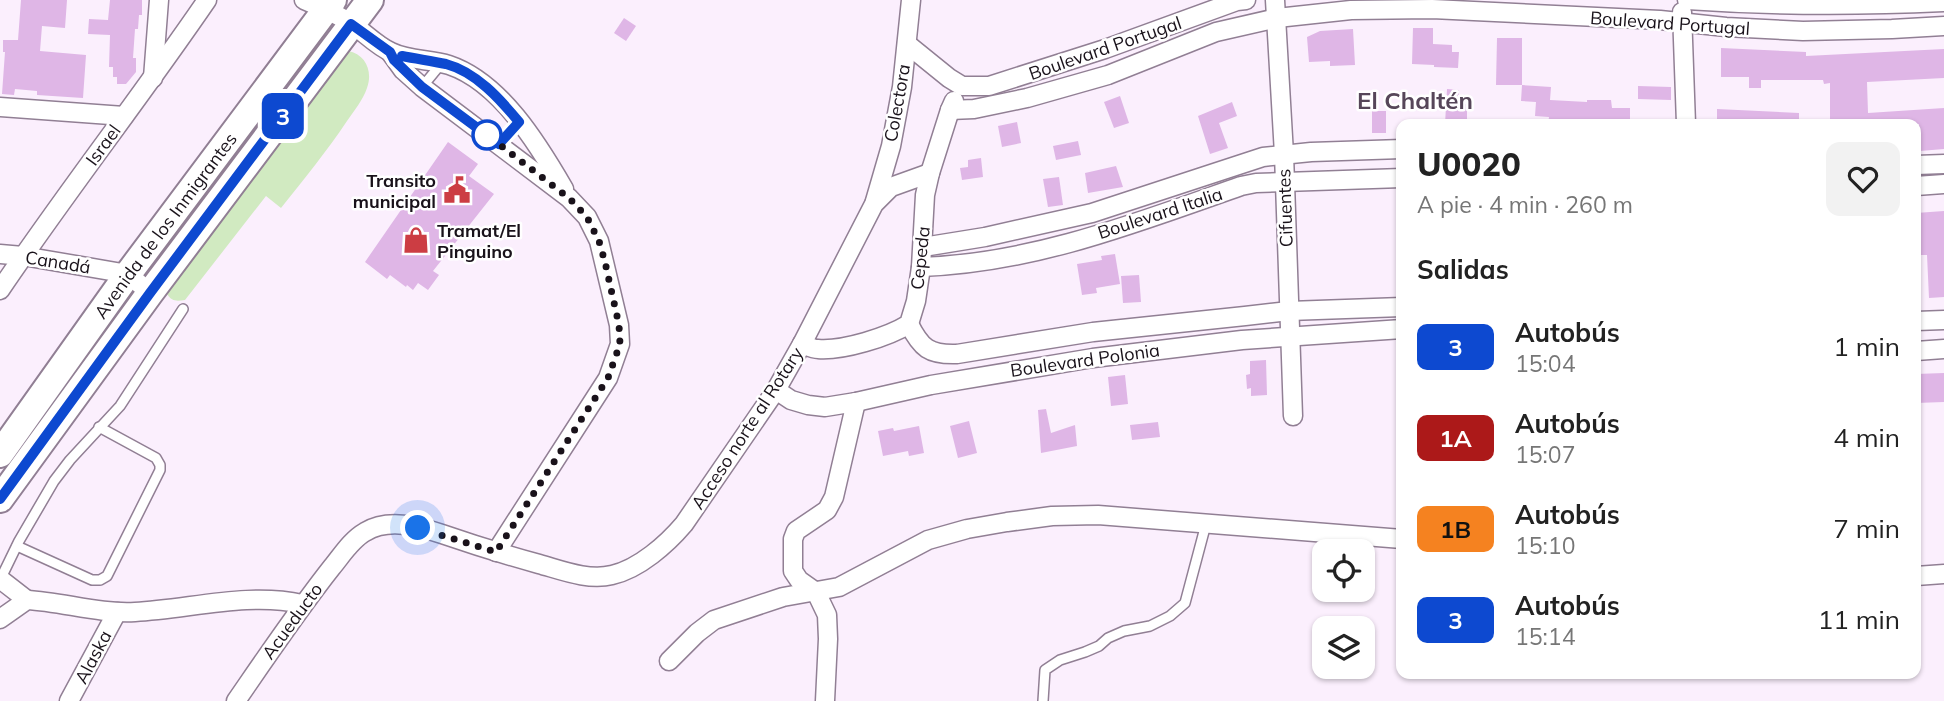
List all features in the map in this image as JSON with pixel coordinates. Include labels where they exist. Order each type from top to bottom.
[{"type":"street","points":[[153,78],[159,0]]},
{"type":"street","name":"Israel","points":[[0,289],[153,78],[206,0]]},
{"type":"street","name":"Avenida de los Inmigrantes","points":[[0,499],[150,293],[370,0]]},
{"type":"street","name":"Colectora","points":[[874,204],[891,146],[902,88],[911,0]]},
{"type":"street","name":"Boulevard Portugal","points":[[962,86],[989,86],[1246,0]]},
{"type":"street","points":[[1681,0],[1686,119]]},
{"type":"street","name":"Boulevard Portugal","points":[[1687,0],[1805,6],[1944,2]]},
{"type":"street","points":[[321,3],[390,52],[459,69],[474,78],[498,97],[519,122],[545,156],[569,198]]},
{"type":"street","name":"Avenida de los Inmigrantes","points":[[0,454],[321,3]]},
{"type":"street","name":"Boulevard Portugal","points":[[950,110],[974,109],[1027,98],[1108,75],[1276,9],[1399,8],[1803,31],[1944,26]]},
{"type":"street","name":"Cifuentes","points":[[1276,9],[1293,416]]},
{"type":"street","points":[[907,44],[962,86]]},
{"type":"street","points":[[390,52],[394,60],[422,87],[569,198],[587,217],[599,241],[619,325],[620,344],[608,378],[496,552]]},
{"type":"street","name":"Cepeda","points":[[909,324],[916,302],[921,267],[925,195],[950,110],[962,86]]},
{"type":"street","points":[[0,107],[124,116]]},
{"type":"street","name":"Boulevard Italia","points":[[923,247],[1092,214],[1246,161],[1284,154],[1396,149]]},
{"type":"street","points":[[1921,165],[1944,164]]},
{"type":"street","name":"Acceso norte al Rotary","points":[[351,544],[377,527],[396,524],[592,576],[610,576],[649,556],[671,539],[684,524],[776,390],[874,204],[891,187],[930,173]]},
{"type":"street","name":"Boulevard Italia","points":[[921,267],[957,266],[1046,250],[1256,183],[1396,178]]},
{"type":"street","points":[[1921,186],[1944,184]]},
{"type":"street","name":"Canadá","points":[[0,254],[128,274]]},
{"type":"street","points":[[128,274],[150,293]]},
{"type":"street","name":"Boulevard Polonia","points":[[909,324],[925,349],[940,355],[1093,332],[1289,311],[1396,307]]},
{"type":"street","points":[[1921,321],[1944,320]]},
{"type":"street","points":[[802,344],[816,350],[837,348],[893,334],[909,324]]},
{"type":"street","name":"Boulevard Polonia","points":[[776,390],[791,400],[825,407],[931,385],[1093,358],[1242,340],[1396,329]]},
{"type":"street","points":[[1921,351],[1944,349]]},
{"type":"street","points":[[825,701],[827,615],[816,592],[799,580],[793,571],[793,539],[796,531],[827,510],[834,497],[856,402]]},
{"type":"street","points":[[669,661],[697,632],[714,620],[783,597],[839,586],[928,540],[1007,522],[1052,516],[1098,515],[1396,539]]},
{"type":"street","name":"Acueducto","points":[[236,701],[302,604],[351,544]]},
{"type":"street","points":[[1921,576],[1944,574]]},
{"type":"street","points":[[0,580],[27,600],[117,612],[257,600],[302,604]]},
{"type":"street","points":[[0,620],[27,600]]},
{"type":"street","name":"Alaska","points":[[69,701],[117,612]]},
{"type":"lane","points":[[422,87],[441,64]]},
{"type":"lane","points":[[499,144],[519,122]]},
{"type":"lane","points":[[0,580],[54,481],[120,406],[183,309]]},
{"type":"lane","points":[[17,546],[92,580],[107,576],[160,470],[160,465],[156,458],[99,427]]},
{"type":"lane","points":[[1044,701],[1045,670],[1049,666],[1085,652],[1124,631],[1150,626],[1170,616],[1185,603],[1206,524]]},
{"type":"green space","points":[[348,51],[364,60],[369,82],[361,101],[331,143],[281,208],[266,196],[185,300],[177,301],[171,298],[167,294]]},
{"type":"building","points":[[21,0],[67,0],[65,28],[42,26],[40,51],[86,55],[83,98],[37,95],[37,91],[15,89],[14,95],[2,94],[5,52],[3,40],[18,40]]},
{"type":"building","points":[[110,0],[142,0],[142,15],[139,15],[138,29],[135,29],[133,58],[136,58],[136,72],[126,84],[117,84],[117,77],[113,77],[113,67],[109,67],[110,35],[88,34],[89,19],[108,20]]},
{"type":"building","points":[[624,18],[636,26],[626,41],[614,33]]},
{"type":"building","points":[[1413,28],[1433,28],[1433,44],[1452,45],[1452,52],[1459,52],[1458,68],[1412,64]]},
{"type":"building","points":[[1353,29],[1355,65],[1330,66],[1330,61],[1309,62],[1307,37],[1320,31]]},
{"type":"building","points":[[1497,38],[1522,38],[1522,85],[1496,85]]},
{"type":"building","points":[[1721,48],[1806,52],[1806,56],[1944,49],[1944,78],[1867,82],[1868,113],[1944,108],[1944,149],[1921,151],[1921,119],[1830,119],[1830,83],[1824,84],[1823,80],[1761,80],[1761,88],[1749,88],[1749,77],[1721,77]]},
{"type":"building","points":[[1522,85],[1551,87],[1550,100],[1611,100],[1612,108],[1630,108],[1630,119],[1549,119],[1535,116],[1536,102],[1521,101]]},
{"type":"building","points":[[1638,86],[1671,87],[1671,100],[1638,99]]},
{"type":"building","points":[[1447,89],[1459,90],[1459,104],[1467,104],[1467,119],[1445,119]]},
{"type":"building","points":[[1120,96],[1129,123],[1114,128],[1104,102]]},
{"type":"building","points":[[1232,102],[1237,116],[1219,123],[1228,148],[1210,154],[1198,116]]},
{"type":"building","points":[[1717,109],[1799,113],[1799,119],[1717,119]]},
{"type":"building","points":[[1372,111],[1386,111],[1386,133],[1372,133]]},
{"type":"building","points":[[1017,122],[1021,143],[1002,147],[998,126]]},
{"type":"building","points":[[1078,141],[1081,155],[1056,160],[1053,146]]},
{"type":"building","points":[[448,142],[478,164],[469,176],[494,194],[433,271],[439,275],[428,290],[418,283],[413,290],[390,275],[387,279],[365,262]]},
{"type":"building","points":[[981,158],[983,177],[962,180],[960,168],[968,167],[968,160]]},
{"type":"building","points":[[1116,166],[1123,187],[1088,193],[1085,173]]},
{"type":"building","points":[[1059,177],[1063,205],[1048,207],[1043,179]]},
{"type":"building","points":[[1944,211],[1944,297],[1929,298],[1927,255],[1921,255],[1921,213]]},
{"type":"building","points":[[1115,254],[1120,284],[1096,288],[1097,293],[1082,295],[1077,264],[1102,260],[1101,256]]},
{"type":"building","points":[[1139,275],[1141,302],[1123,303],[1121,276]]},
{"type":"building","points":[[1266,360],[1267,395],[1251,396],[1251,388],[1247,389],[1246,375],[1250,374],[1250,361]]},
{"type":"building","points":[[1944,373],[1944,402],[1921,403],[1921,374]]},
{"type":"building","points":[[1125,375],[1128,404],[1111,406],[1108,377]]},
{"type":"building","points":[[1046,409],[1051,433],[1075,425],[1077,446],[1041,453],[1038,410]]},
{"type":"building","points":[[969,421],[977,453],[958,458],[950,426]]},
{"type":"building","points":[[1158,422],[1160,437],[1132,440],[1130,425]]},
{"type":"building","points":[[919,426],[924,453],[909,456],[908,451],[883,456],[878,431]]},
{"type":"bus line","name":"3","points":[[0,499],[351,24],[390,52],[403,70],[422,87],[499,144],[519,122],[498,97],[459,69],[402,56]]},
{"type":"place","name":"Transito municipal","points":[[457,190]]},
{"type":"place","name":"Tramat/El Pinguino","points":[[416,240]]},
{"type":"district","name":"El Chaltén","points":[[1415,100]]},
{"type":"route","points":[[418,528],[496,552],[608,378],[620,344],[619,325],[605,262],[599,241],[587,217],[569,198],[487,135]]}]
